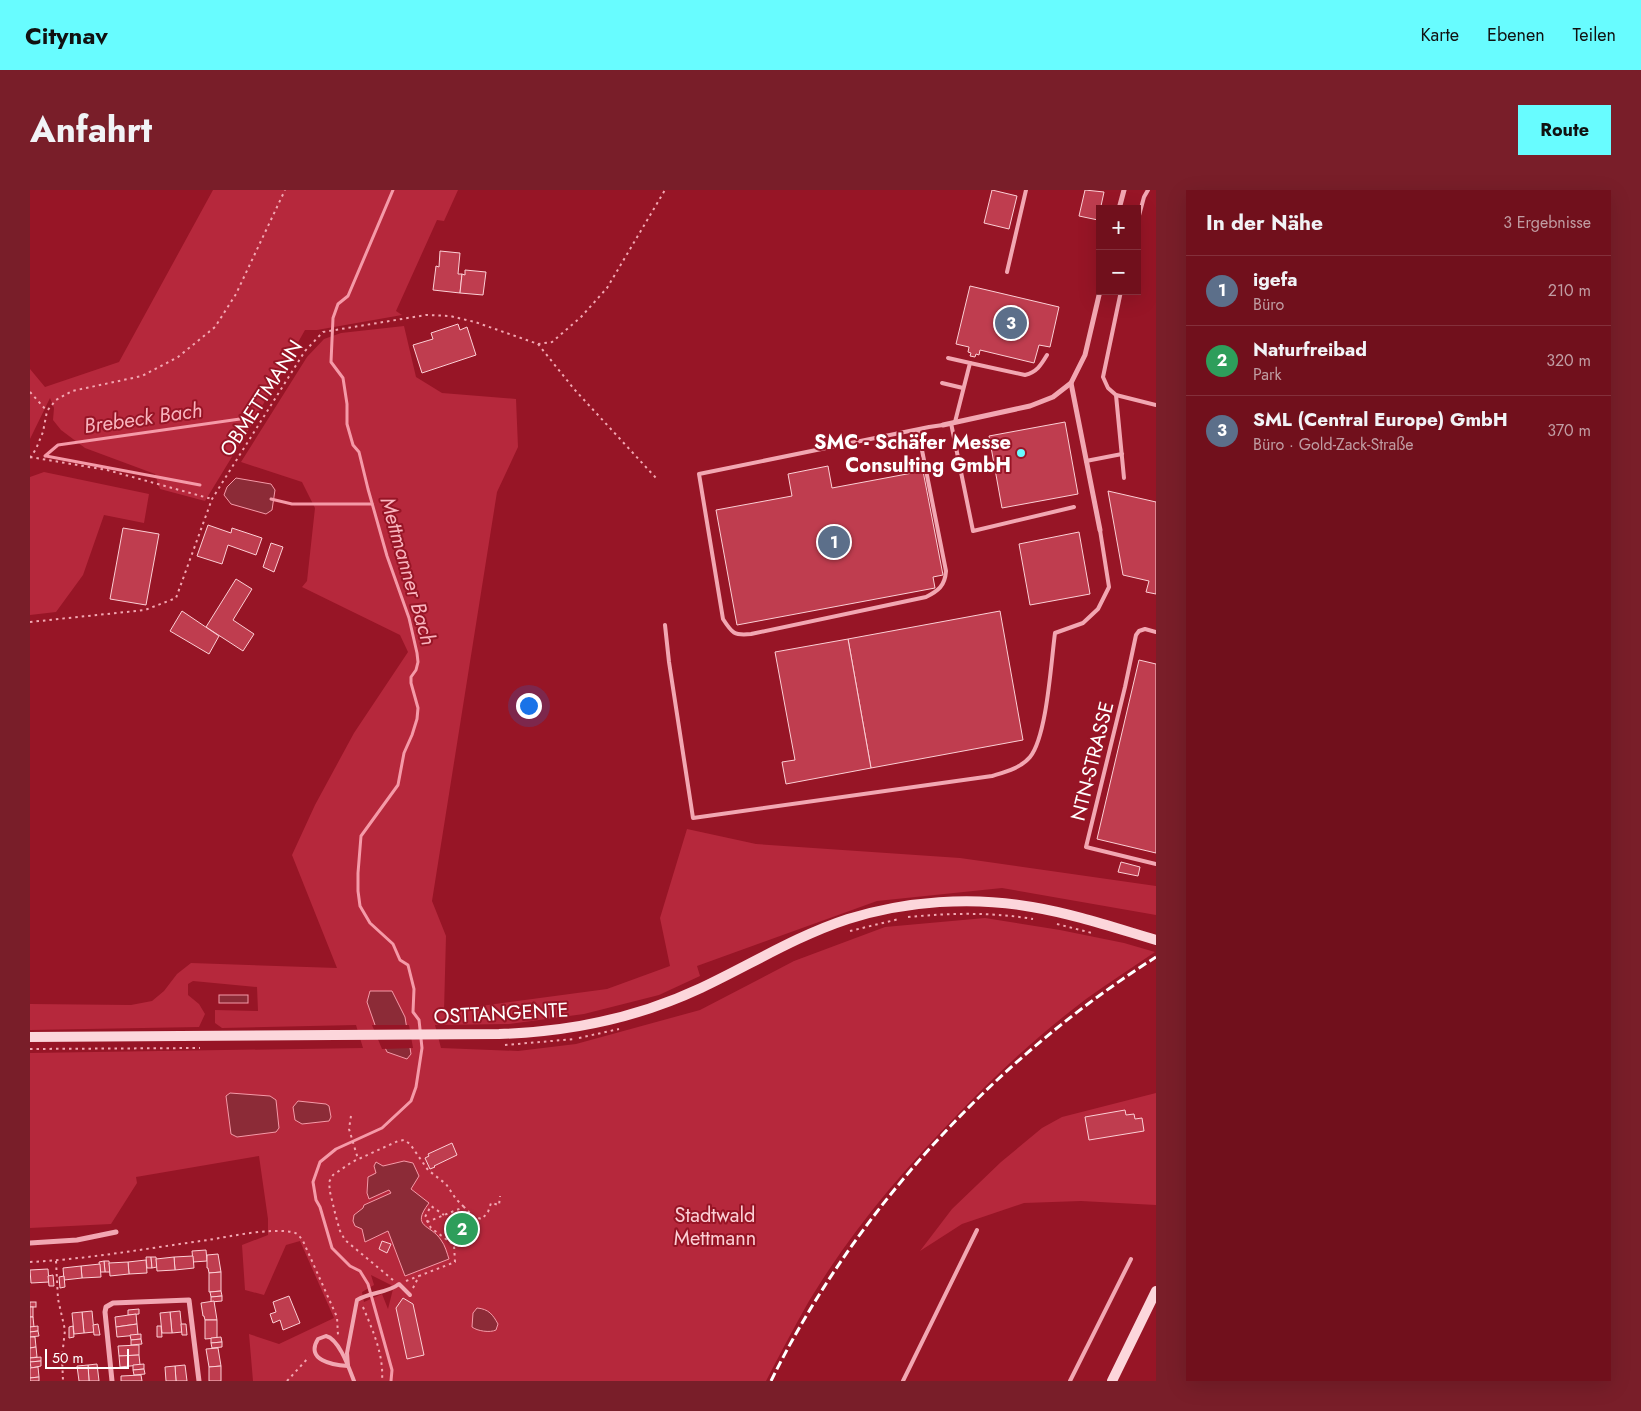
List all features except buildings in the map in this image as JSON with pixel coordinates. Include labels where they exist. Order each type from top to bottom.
[{"type":"main road","name":"OSTTANGENTE","points":[[30,1037],[470,1035],[544,1032],[588,1025],[632,1014],[674,1000],[781,946],[822,928],[864,914],[908,906],[952,902],[1011,904],[1062,913],[1156,940]]},
{"type":"main road","points":[[1112,1381],[1156,1291]]},
{"type":"street","points":[[1120,205],[1124,190]]},
{"type":"street","points":[[944,425],[1030,406],[1053,397],[1071,383],[1085,355],[1099,295]]},
{"type":"street","points":[[1071,383],[1100,530]]},
{"type":"street","points":[[30,1243],[76,1240],[116,1232]]},
{"type":"street","points":[[112,1381],[106,1307],[113,1303],[189,1300],[198,1381]]},
{"type":"lane","points":[[1007,272],[1026,190]]},
{"type":"lane","points":[[1141,208],[1148,190]]},
{"type":"lane","points":[[1120,295],[1103,377],[1108,388],[1116,395],[1156,405]]},
{"type":"lane","points":[[948,358],[1025,375],[1032,374],[1040,368],[1046,355]]},
{"type":"lane","points":[[970,363],[953,423],[973,531],[1074,507]]},
{"type":"lane","points":[[942,383],[964,388]]},
{"type":"lane","points":[[1116,395],[1124,478]]},
{"type":"lane","points":[[918,430],[946,571],[946,579],[940,590],[926,597],[751,634],[739,636],[731,631],[723,619],[699,474],[918,430],[944,425]]},
{"type":"lane","points":[[1086,461],[1122,454]]},
{"type":"lane","points":[[665,625],[693,818],[992,776],[1013,770],[1029,758],[1037,745],[1043,725],[1055,633],[1083,623],[1098,609],[1109,587],[1100,530]]},
{"type":"lane","name":"NTN-STRASSE","points":[[1156,632],[1145,629],[1139,631],[1136,635],[1086,847],[1156,864]]},
{"type":"lane","points":[[903,1381],[977,1230]]},
{"type":"lane","points":[[1070,1381],[1131,1259]]},
{"type":"lane","points":[[348,1366],[347,1353],[355,1302],[359,1298],[377,1291],[393,1289],[399,1284],[410,1295]]},
{"type":"lane","points":[[348,1366],[321,1360],[314,1352],[316,1340],[321,1336],[328,1336],[336,1342],[348,1366],[354,1381]]},
{"type":"path","points":[[212,499],[107,470],[30,458],[43,432],[47,412],[56,400],[72,391],[142,376],[178,357],[215,327],[236,294],[285,190]]},
{"type":"path","points":[[538,344],[552,342],[581,317],[607,288],[664,190]]},
{"type":"path","name":"OBMETTMANN","points":[[30,622],[145,610],[176,598],[212,499],[305,350],[323,332],[426,315],[450,316],[475,322],[538,344]]},
{"type":"path","points":[[538,344],[574,389],[656,478]]},
{"type":"path","points":[[30,392],[47,412]]},
{"type":"path","points":[[848,931],[902,918],[939,914],[981,913],[1040,920]]},
{"type":"path","points":[[1049,922],[1094,934]]},
{"type":"path","points":[[504,1046],[557,1041],[621,1029]]},
{"type":"path","points":[[30,1049],[202,1048]]},
{"type":"path","points":[[350,1116],[348,1124],[358,1159]]},
{"type":"path","points":[[444,1215],[431,1206],[425,1216],[431,1228],[454,1245],[455,1262],[399,1284],[346,1240],[340,1231],[329,1182],[337,1171],[358,1159],[404,1140],[410,1144],[428,1170],[446,1184],[456,1199],[474,1217],[482,1219],[488,1212],[491,1203],[499,1204],[500,1196]]},
{"type":"path","points":[[427,1222],[464,1208]]},
{"type":"path","points":[[30,1262],[56,1261],[266,1232],[294,1232],[304,1241],[337,1317],[338,1331],[336,1342]]},
{"type":"path","points":[[56,1261],[58,1299],[65,1330],[62,1357],[63,1381]]},
{"type":"path","points":[[410,1295],[419,1276]]},
{"type":"path","points":[[359,1298],[375,1334],[383,1366],[382,1381]]},
{"type":"path","points":[[286,1381],[314,1352]]},
{"type":"green space","points":[[213,190],[458,190],[444,221],[437,220],[396,311],[402,315],[317,330],[305,330],[252,424],[205,501],[160,489],[155,474],[85,448],[61,430],[53,420],[54,408],[50,398],[30,439],[30,369],[45,387],[119,362]]},
{"type":"green space","name":"Stadtwald Mettmann","points":[[404,326],[416,377],[442,393],[516,399],[518,447],[497,492],[432,901],[446,936],[444,1011],[607,989],[670,966],[660,918],[687,829],[756,844],[960,858],[1156,886],[1156,915],[1002,888],[877,901],[697,966],[700,976],[659,995],[584,1014],[509,1024],[435,1025],[441,1048],[518,1051],[576,1044],[700,1010],[794,961],[885,927],[985,918],[1060,930],[1124,943],[1155,952],[1086,999],[1019,1054],[936,1137],[896,1181],[859,1227],[825,1276],[803,1311],[766,1381],[253,1381],[249,1334],[279,1344],[334,1318],[300,1241],[286,1245],[264,1295],[245,1290],[242,1245],[268,1235],[268,1219],[259,1156],[136,1177],[137,1183],[111,1224],[30,1228],[30,1053],[363,1048],[356,1025],[222,1028],[215,1023],[215,1010],[258,1011],[257,987],[193,981],[188,984],[188,995],[199,1004],[205,1014],[199,1027],[30,1030],[30,1004],[131,1005],[152,1001],[164,991],[177,974],[191,963],[337,968],[292,855],[315,805],[354,733],[408,652],[400,635],[302,587],[307,581],[315,508],[302,482],[241,462],[307,357],[324,339],[341,333]],"holes":[[[371,1275],[391,1285],[393,1289],[388,1309],[382,1294],[364,1302],[362,1292],[374,1285]]]},
{"type":"green space","points":[[44,472],[149,494],[144,523],[104,515],[83,575],[56,612],[30,615],[30,477]]},
{"type":"green space","points":[[1156,1093],[1156,1205],[1081,1201],[1024,1203],[962,1224],[920,1251],[952,1209],[1001,1162],[1042,1128],[1062,1117]]},
{"type":"shaded area","points":[[236,478],[271,484],[275,490],[272,510],[266,514],[231,504],[224,495],[227,487]]},
{"type":"shaded area","points":[[370,991],[392,991],[405,1017],[411,1054],[407,1059],[387,1052],[367,1002]]},
{"type":"shaded area","points":[[219,995],[248,995],[248,1003],[219,1003]]},
{"type":"shaded area","points":[[230,1093],[270,1096],[276,1100],[279,1128],[276,1132],[237,1137],[231,1134],[226,1096]]},
{"type":"shaded area","points":[[298,1101],[326,1104],[329,1106],[331,1117],[329,1121],[302,1124],[295,1120],[293,1107]]},
{"type":"shaded area","points":[[404,1161],[413,1163],[419,1176],[411,1189],[429,1203],[421,1217],[422,1221],[441,1240],[449,1259],[405,1276],[388,1231],[365,1242],[362,1229],[355,1226],[353,1221],[354,1215],[364,1205],[391,1193],[389,1190],[369,1199],[367,1193],[368,1177],[376,1173],[374,1166],[376,1162],[383,1166]]},
{"type":"shaded area","points":[[477,1308],[488,1311],[492,1315],[498,1324],[496,1330],[484,1331],[472,1327],[473,1313]]},
{"type":"pier","points":[[372,1025],[409,1025],[413,1048],[382,1049]]},
{"type":"waterway","name":"Mettmanner Bach","points":[[391,1381],[392,1370],[368,1284],[360,1271],[350,1266],[332,1248],[320,1207],[316,1200],[313,1182],[320,1162],[336,1149],[382,1128],[411,1101],[416,1087],[422,1048],[419,1020],[413,1012],[414,989],[408,965],[400,960],[393,944],[370,923],[360,906],[358,891],[361,836],[398,785],[404,753],[417,719],[418,708],[411,683],[411,677],[416,670],[418,662],[417,653],[409,618],[387,556],[359,452],[353,445],[347,424],[347,404],[343,378],[331,362],[333,318],[338,304],[348,296],[393,190]]},
{"type":"waterway","name":"Brebeck Bach","points":[[45,456],[58,445],[247,418]]},
{"type":"waterway","points":[[46,456],[200,485]]},
{"type":"waterway","points":[[271,499],[292,504],[372,504]]},
{"type":"railway","points":[[771,1381],[805,1318],[844,1257],[887,1199],[935,1143],[986,1091],[1040,1042],[1097,997],[1156,957]]},
{"type":"place","name":"SML (Central Europe) GmbH","points":[[1011,323]]},
{"type":"place","name":"SMC - Schäfer Messe Consulting GmbH","points":[[1021,453]]},
{"type":"place","name":"igefa","points":[[834,542]]},
{"type":"place","name":"Naturfreibad","points":[[462,1229]]}]
